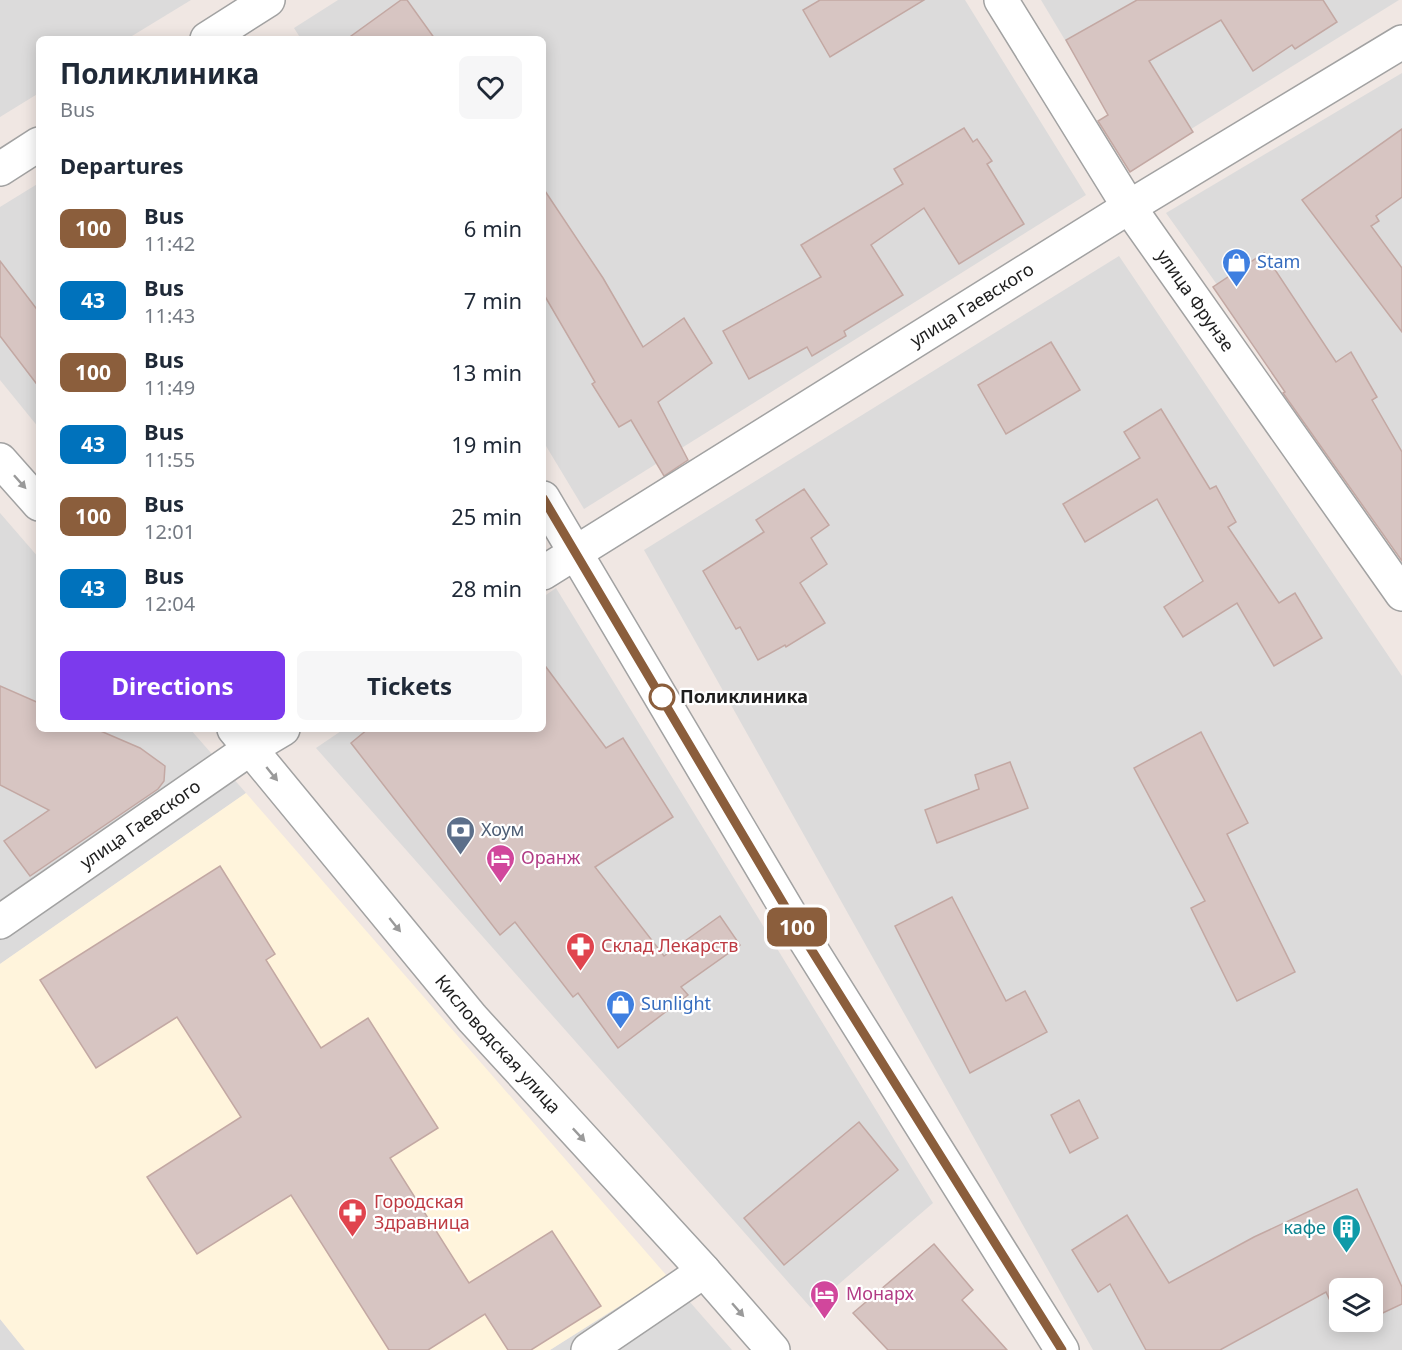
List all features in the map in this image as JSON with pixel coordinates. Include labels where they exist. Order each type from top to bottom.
[{"type":"street","name":"улица Фрунзе","points":[[1001,0],[1129,207],[1402,594]]},
{"type":"street","points":[[212,36],[253,13]]},
{"type":"street","name":"улица Гаевского","points":[[546,571],[1129,207],[1402,42]]},
{"type":"street","points":[[0,169],[36,146]]},
{"type":"street","points":[[0,460],[36,501]]},
{"type":"street","points":[[546,503],[799,930],[1062,1350]]},
{"type":"street","name":"улица Гаевского","points":[[0,922],[243,739],[271,732]]},
{"type":"street","name":"Кисловодская улица","points":[[243,739],[472,1018],[704,1270],[773,1350]]},
{"type":"street","points":[[588,1350],[704,1270]]},
{"type":"shaded area","points":[[0,0],[191,0],[132,36],[36,36],[36,95],[0,117]]},
{"type":"shaded area","points":[[338,0],[965,0],[1086,195],[584,509],[546,446],[546,36],[299,36],[294,28]]},
{"type":"shaded area","points":[[1041,0],[1399,0],[1138,162]]},
{"type":"shaded area","points":[[1402,73],[1402,544],[1166,213]]},
{"type":"shaded area","points":[[36,185],[36,424],[0,380],[0,207]]},
{"type":"shaded area","points":[[1119,256],[1402,676],[1402,1350],[1093,1350],[644,550]]},
{"type":"shaded area","points":[[0,513],[36,555],[36,732],[193,732],[246,793],[0,964]]},
{"type":"shaded area","points":[[556,588],[933,1203],[811,1308],[316,748],[340,732],[546,732],[546,595]]},
{"type":"shaded area","points":[[246,793],[667,1276],[550,1350],[25,1350],[0,1319],[0,964]]},
{"type":"shaded area","points":[[667,1276],[732,1350],[550,1350]]},
{"type":"shaded area","points":[[0,1319],[25,1350],[0,1350]]},
{"type":"building","points":[[401,0],[407,0],[433,36],[351,36]]},
{"type":"building","points":[[820,0],[924,0],[830,57],[803,10]]},
{"type":"building","points":[[1137,0],[1323,0],[1337,22],[1295,49],[1292,45],[1253,71],[1221,20],[1149,61],[1193,132],[1130,172],[1098,121],[1108,115],[1066,40]]},
{"type":"building","points":[[964,128],[973,142],[977,139],[992,161],[987,164],[1024,224],[959,264],[924,208],[871,245],[903,295],[844,331],[846,336],[812,356],[807,347],[749,379],[723,331],[821,277],[801,245],[903,184],[894,169]]},
{"type":"building","points":[[1402,129],[1402,197],[1376,216],[1379,221],[1371,226],[1402,268],[1402,332],[1302,200]]},
{"type":"building","points":[[546,192],[603,278],[643,347],[684,318],[712,363],[658,402],[688,460],[664,476],[631,420],[619,427],[592,384],[595,382],[546,298]]},
{"type":"building","points":[[1264,253],[1336,362],[1351,352],[1377,397],[1372,400],[1402,452],[1402,561],[1283,393],[1285,392],[1213,287]]},
{"type":"building","points":[[0,261],[36,308],[36,383],[0,336]]},
{"type":"building","points":[[1051,342],[1080,390],[1006,434],[978,385]]},
{"type":"building","points":[[1161,409],[1210,489],[1216,486],[1236,522],[1228,527],[1279,603],[1295,593],[1322,638],[1274,666],[1237,603],[1183,637],[1164,607],[1203,581],[1157,499],[1085,542],[1063,504],[1140,458],[1124,432]]},
{"type":"building","points":[[804,489],[829,525],[811,538],[827,564],[800,583],[825,623],[786,647],[785,645],[758,660],[740,627],[736,629],[703,571],[764,532],[756,520]]},
{"type":"building","points":[[546,667],[606,748],[623,738],[673,817],[595,867],[664,956],[720,916],[740,945],[681,987],[688,995],[618,1048],[578,993],[573,997],[515,922],[500,935],[351,743],[364,732],[546,732]]},
{"type":"building","points":[[0,686],[36,702],[36,732],[103,732],[140,748],[165,766],[164,781],[158,789],[30,876],[4,841],[49,810],[0,785]]},
{"type":"building","points":[[1201,732],[1248,823],[1227,834],[1295,972],[1237,1001],[1191,908],[1205,901],[1134,768]]},
{"type":"building","points":[[1010,762],[1028,808],[937,843],[925,810],[979,789],[975,775]]},
{"type":"building","points":[[220,866],[275,954],[266,960],[321,1048],[368,1018],[438,1128],[390,1158],[469,1283],[552,1231],[601,1306],[531,1350],[508,1350],[485,1314],[428,1350],[389,1350],[291,1195],[197,1254],[147,1177],[241,1117],[177,1017],[96,1068],[40,980]]},
{"type":"building","points":[[952,897],[1006,1001],[1025,991],[1047,1032],[970,1073],[895,926]]},
{"type":"building","points":[[1079,1100],[1098,1138],[1070,1153],[1051,1115]]},
{"type":"building","points":[[859,1122],[898,1170],[784,1265],[744,1218]]},
{"type":"building","points":[[1357,1189],[1402,1287],[1402,1304],[1383,1313],[1383,1278],[1329,1278],[1329,1298],[1326,1292],[1220,1350],[1146,1350],[1110,1284],[1098,1292],[1072,1250],[1127,1215],[1169,1283],[1254,1237]]},
{"type":"building","points":[[934,1244],[973,1290],[962,1300],[1007,1350],[888,1350],[853,1313]]},
{"type":"bus line","name":"100","points":[[546,503],[799,930],[1062,1350]]},
{"type":"place","name":"Stam","points":[[1236,288]]},
{"type":"place","name":"Поликлиника","points":[[662,697]]},
{"type":"place","name":"Хоум","points":[[460,856]]},
{"type":"place","name":"Оранж","points":[[500,884]]},
{"type":"place","name":"Склад Лекарств","points":[[580,972]]},
{"type":"place","name":"Sunlight","points":[[620,1030]]},
{"type":"place","name":"Городская Здравница","points":[[353,1238]]},
{"type":"place","name":"кафе","points":[[1347,1254]]},
{"type":"place","name":"Монарх","points":[[825,1320]]}]
